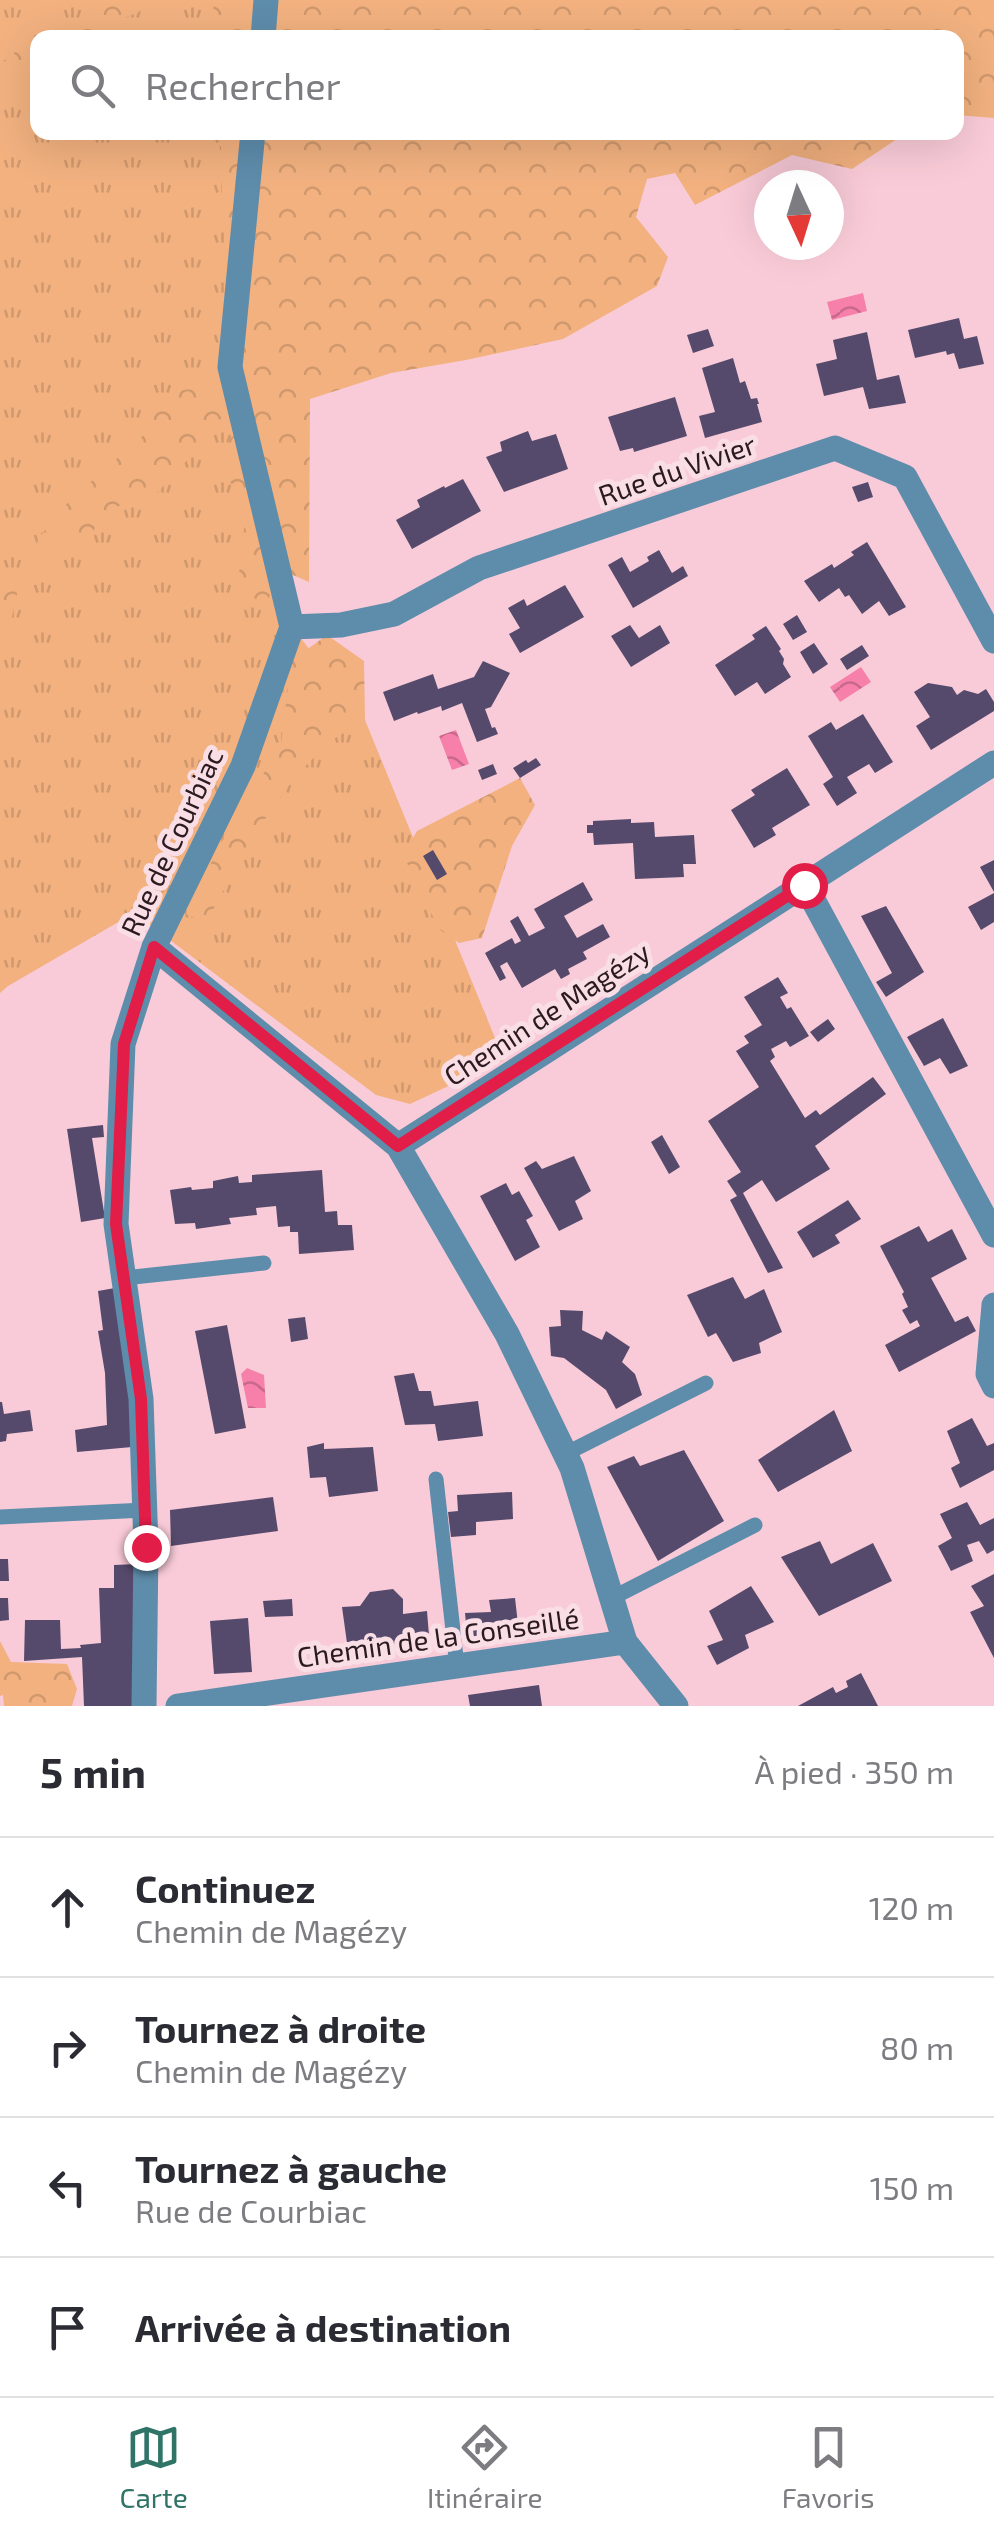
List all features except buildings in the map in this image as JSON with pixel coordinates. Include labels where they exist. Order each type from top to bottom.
[{"type":"street","points":[[263,30],[266,0]]},
{"type":"street","points":[[252,140],[230,367],[292,627]]},
{"type":"street","name":"Rue du Vivier","points":[[292,627],[341,625],[394,614],[479,568],[836,448],[905,477],[994,641]]},
{"type":"street","name":"Rue de Courbiac","points":[[144,1706],[141,1399],[116,1224],[124,1044],[154,947],[242,766],[292,627]]},
{"type":"street","name":"Chemin de Magézy","points":[[398,1146],[994,764]]},
{"type":"street","points":[[804,885],[994,1235]]},
{"type":"street","points":[[154,947],[398,1146],[506,1334],[572,1468],[625,1642],[676,1706]]},
{"type":"street","points":[[994,1305],[988,1374],[994,1386]]},
{"type":"street","name":"Chemin de la Conseillé","points":[[178,1706],[625,1642]]},
{"type":"lane","points":[[124,1278],[264,1263]]},
{"type":"lane","points":[[565,1454],[706,1383]]},
{"type":"lane","points":[[436,1479],[457,1666]]},
{"type":"lane","points":[[0,1517],[145,1510]]},
{"type":"lane","points":[[612,1598],[755,1526]]},
{"type":"green space","points":[[0,0],[266,0],[264,30],[30,30],[30,140],[254,140],[292,627],[365,720],[504,1060],[410,1104],[376,1095],[134,913],[0,993]]},
{"type":"green space","points":[[113,0],[165,0],[99,30],[54,30]]},
{"type":"green space","points":[[213,0],[994,0],[994,118],[964,116],[964,30],[215,30]]},
{"type":"green space","points":[[30,41],[30,72],[0,79],[0,66]]},
{"type":"green space","points":[[219,140],[896,140],[852,169],[792,155],[763,170],[754,170],[754,175],[695,205],[675,173],[647,179],[636,217],[668,257],[657,286],[563,339],[391,373],[310,399],[309,582],[279,569],[280,576],[264,607],[238,582],[245,521],[236,485],[223,481],[229,439],[245,428],[238,409],[214,423],[158,492],[105,511],[92,533],[36,557],[38,539],[69,501],[154,426],[154,410],[174,406],[178,390],[199,389],[231,371]]},
{"type":"green space","points":[[16,575],[17,595],[10,625],[0,626],[0,581]]},
{"type":"green space","points":[[327,635],[364,661],[365,720],[329,742],[296,776],[252,837],[206,923],[186,914],[221,843],[281,745],[291,661]]},
{"type":"green space","points":[[520,778],[535,805],[512,846],[482,938],[459,943],[439,929],[403,855],[417,831]]},
{"type":"green space","points":[[0,1641],[11,1662],[67,1664],[77,1689],[72,1706],[4,1706],[3,1695],[0,1696]]},
{"type":"water","points":[[863,293],[867,311],[832,320],[827,302]]},
{"type":"water","points":[[861,667],[871,682],[840,702],[830,687]]},
{"type":"water","points":[[456,730],[469,764],[452,770],[439,736]]},
{"type":"water","points":[[247,1368],[264,1375],[266,1408],[248,1408],[241,1374]]},
{"type":"route","points":[[146,1547],[141,1399],[116,1224],[124,1044],[154,947],[398,1146],[804,885]]}]
